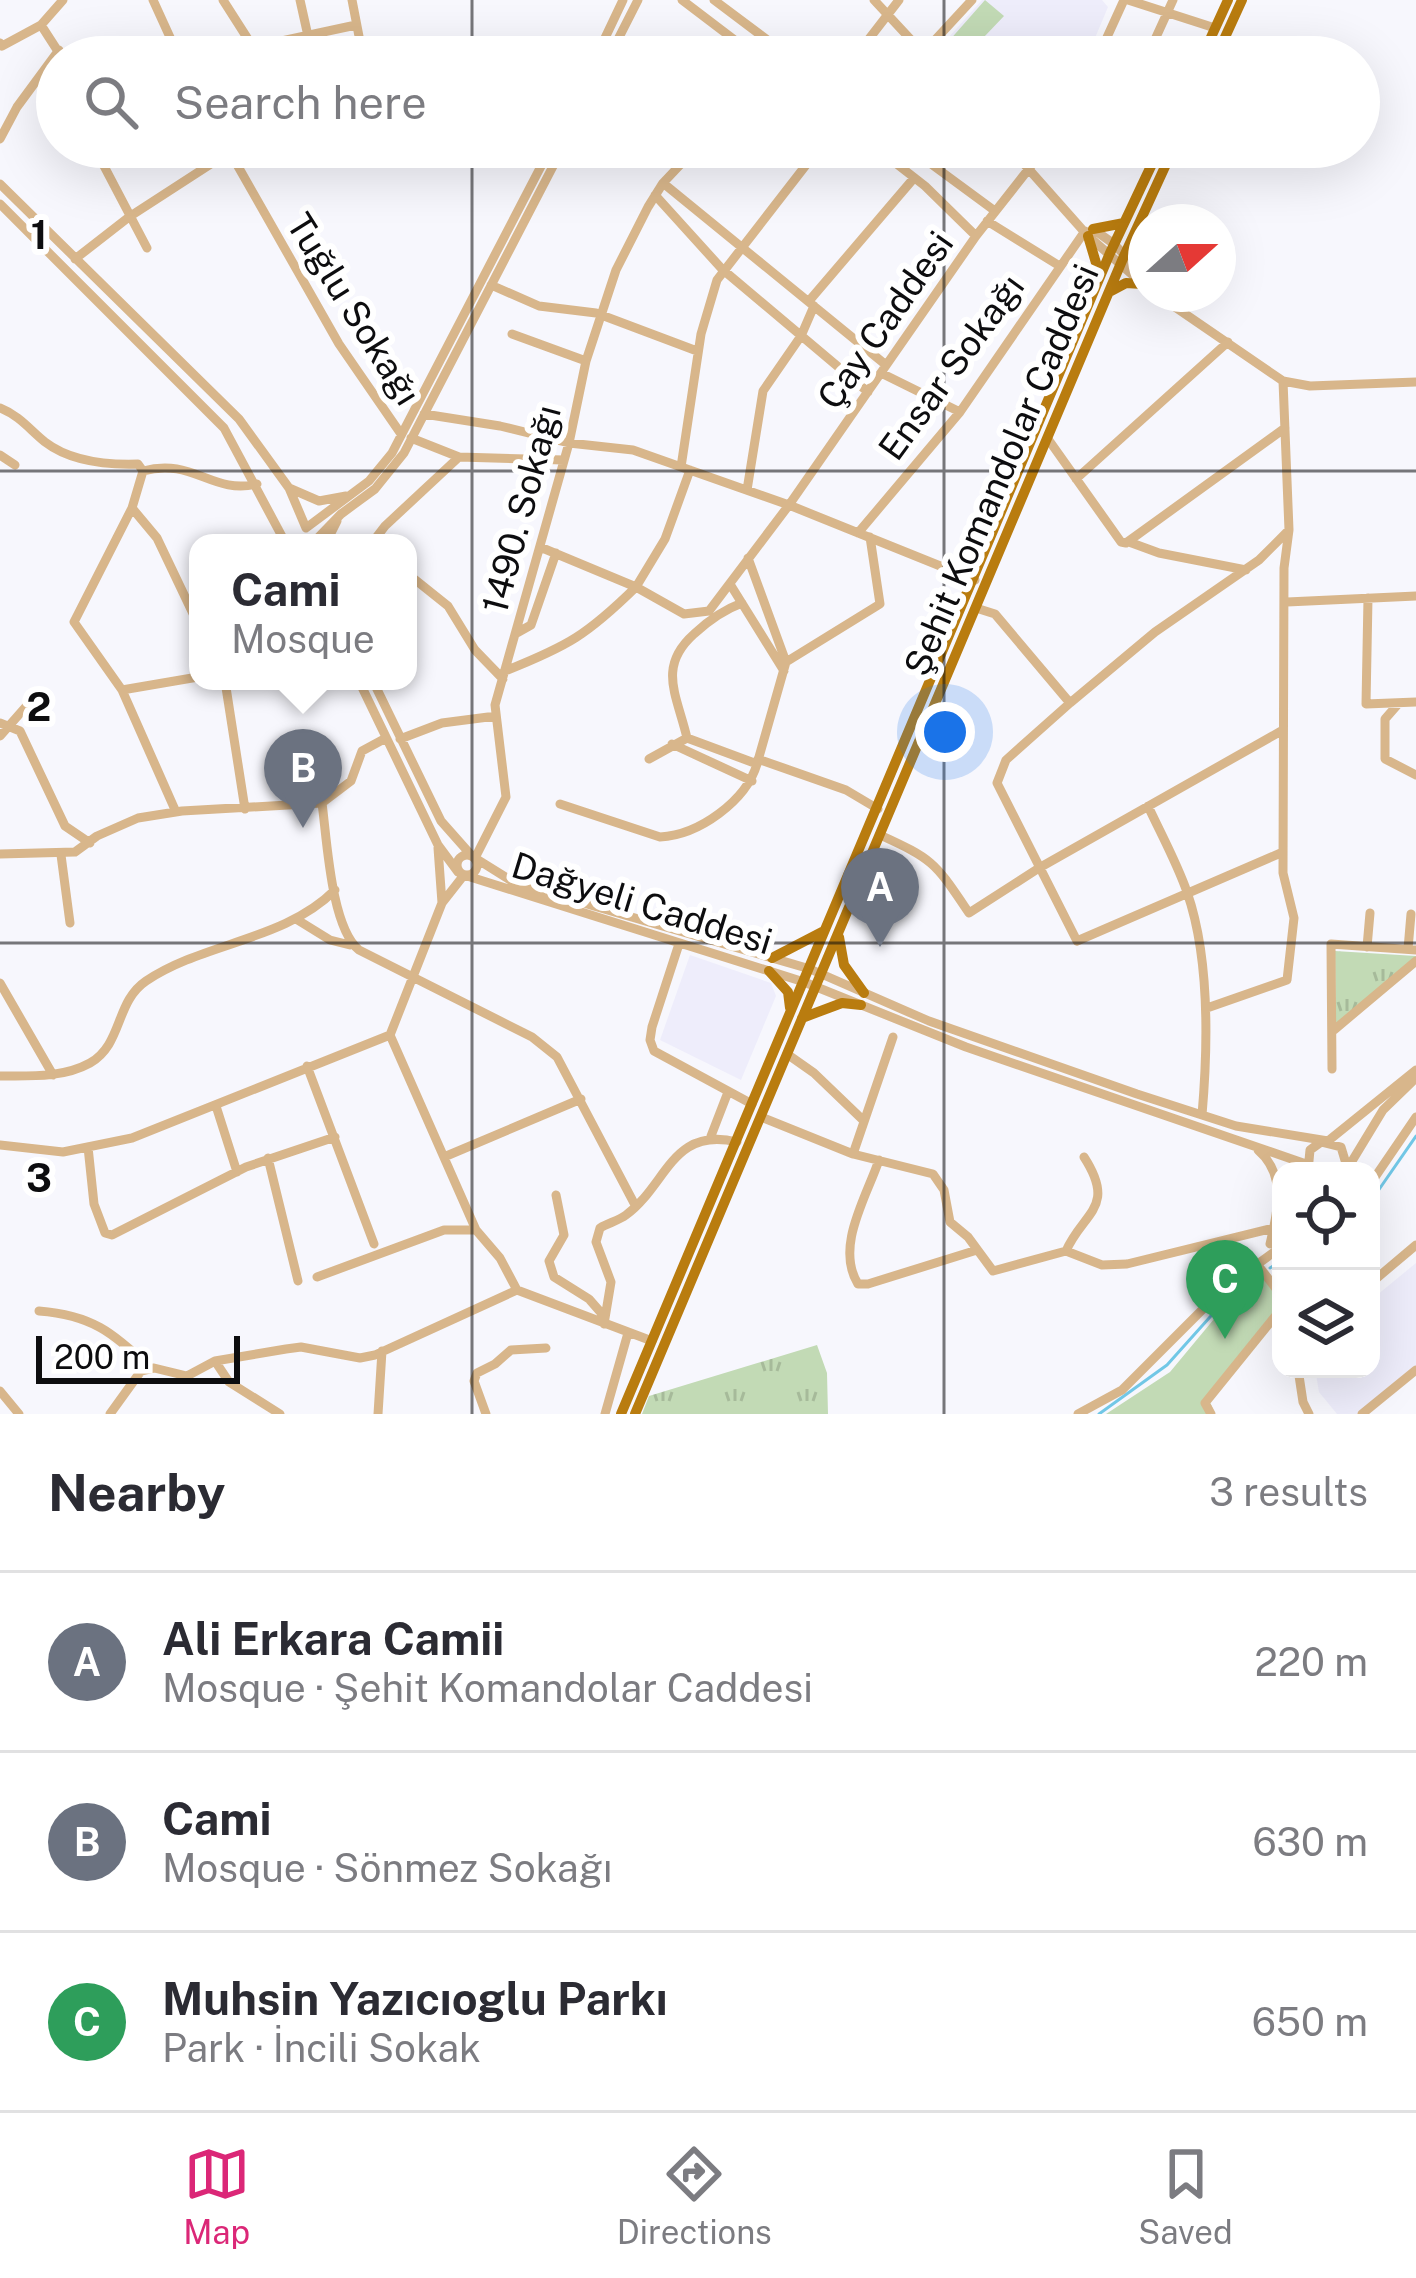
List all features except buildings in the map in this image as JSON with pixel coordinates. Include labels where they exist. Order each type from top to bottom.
[{"type":"main road","points":[[1211,36],[1228,0]]},
{"type":"main road","points":[[1226,36],[1242,0]]},
{"type":"main road","name":"Şehit Komandolar Caddesi","points":[[621,1414],[752,1104],[833,931],[878,809],[1150,168]]},
{"type":"main road","name":"Şehit Komandolar Caddesi","points":[[1148,204],[1164,168]]},
{"type":"main road","points":[[1100,277],[1087,230],[1124,223]]},
{"type":"main road","name":"Şehit Komandolar Caddesi","points":[[833,931],[880,835],[1128,249]]},
{"type":"main road","points":[[1109,294],[1128,283]]},
{"type":"main road","points":[[833,931],[862,999],[796,1017],[771,964],[833,931]]},
{"type":"main road","name":"Şehit Komandolar Caddesi","points":[[634,1414],[787,1054],[796,1017]]},
{"type":"street","points":[[0,43],[41,25],[63,0]]},
{"type":"street","points":[[153,0],[169,36]]},
{"type":"street","points":[[223,0],[246,36]]},
{"type":"street","points":[[300,0],[308,36],[356,25]]},
{"type":"street","points":[[352,0],[358,36]]},
{"type":"street","points":[[606,36],[623,0]]},
{"type":"street","points":[[620,36],[638,0]]},
{"type":"street","points":[[682,0],[730,36]]},
{"type":"street","points":[[714,0],[762,36]]},
{"type":"street","points":[[874,0],[907,36]]},
{"type":"street","points":[[871,36],[899,0]]},
{"type":"street","points":[[941,36],[972,0]]},
{"type":"street","points":[[1108,36],[1126,0],[1215,28]]},
{"type":"street","points":[[1157,36],[1173,0]]},
{"type":"street","points":[[41,25],[48,36]]},
{"type":"street","points":[[0,139],[36,84]]},
{"type":"street","points":[[104,168],[147,248]]},
{"type":"street","points":[[75,259],[201,168]]},
{"type":"street","name":"Tuğlu Sokağı","points":[[242,168],[339,344],[386,418],[406,436]]},
{"type":"street","points":[[320,534],[389,474],[540,168]]},
{"type":"street","points":[[289,534],[293,527],[306,528],[352,494],[380,469],[424,414],[551,168]]},
{"type":"street","name":"1490. Sokağı","points":[[442,903],[461,873],[476,871],[506,797],[495,705],[564,460],[586,361],[616,270],[655,195],[677,168]]},
{"type":"street","points":[[417,581],[448,606],[475,650],[504,675],[592,631],[636,587],[665,539],[686,468],[698,351],[722,268],[803,168]]},
{"type":"street","points":[[901,168],[976,236]]},
{"type":"street","points":[[933,168],[1058,265]]},
{"type":"street","points":[[1030,170],[1128,265]]},
{"type":"street","name":"Çay Caddesi","points":[[730,584],[976,236],[1030,170]]},
{"type":"street","points":[[747,490],[764,391],[800,336],[812,304],[914,178]]},
{"type":"street","points":[[663,183],[884,369],[960,412]]},
{"type":"street","points":[[0,184],[229,408],[289,488],[309,534]]},
{"type":"street","points":[[655,195],[722,268],[868,392]]},
{"type":"street","points":[[0,204],[208,410],[236,447],[281,534]]},
{"type":"street","name":"Ensar Sokağı","points":[[864,535],[960,412],[1058,265],[1087,230]]},
{"type":"street","points":[[491,286],[539,307],[602,316],[698,351]]},
{"type":"street","points":[[1185,312],[1283,381],[1310,386],[1416,382]]},
{"type":"street","points":[[512,334],[586,361]]},
{"type":"street","points":[[1076,479],[1228,342]]},
{"type":"street","points":[[1207,1008],[1287,980],[1294,918],[1283,852],[1289,530],[1283,381]]},
{"type":"street","points":[[0,408],[29,424],[54,448],[104,465],[138,464],[143,471]]},
{"type":"street","points":[[424,414],[568,443],[633,450],[789,505],[975,580]]},
{"type":"street","points":[[1130,542],[1285,428]]},
{"type":"street","points":[[406,436],[459,457],[564,460]]},
{"type":"street","points":[[1048,439],[1121,542],[1246,570]]},
{"type":"street","points":[[0,455],[15,465]]},
{"type":"street","points":[[379,534],[459,457]]},
{"type":"street","points":[[143,471],[177,466],[228,487],[257,484]]},
{"type":"street","points":[[143,471],[132,508],[74,622],[122,690],[176,812]]},
{"type":"street","points":[[289,488],[320,501],[352,494]]},
{"type":"street","points":[[132,508],[157,538],[189,604]]},
{"type":"street","points":[[331,534],[341,514]]},
{"type":"street","points":[[1283,852],[1077,941],[997,783],[1006,760],[1070,703],[1155,632],[1246,570],[1289,530]]},
{"type":"street","points":[[785,666],[880,604],[864,535]]},
{"type":"street","points":[[540,547],[693,616],[710,611],[730,584],[785,666]]},
{"type":"street","points":[[515,634],[531,625],[556,553]]},
{"type":"street","points":[[560,804],[660,837],[674,836],[742,796],[752,781],[785,666],[748,557]]},
{"type":"street","points":[[1258,560],[1285,568]]},
{"type":"street","points":[[1287,602],[1416,596]]},
{"type":"street","points":[[1368,598],[1366,704],[1416,701]]},
{"type":"street","points":[[687,738],[672,660],[712,618],[742,603]]},
{"type":"street","points":[[976,608],[995,614],[1070,703]]},
{"type":"street","points":[[122,690],[189,679]]},
{"type":"street","points":[[226,690],[245,809]]},
{"type":"street","points":[[363,690],[438,845],[461,873]]},
{"type":"street","points":[[377,690],[448,832],[477,860]]},
{"type":"street","points":[[0,736],[38,693]]},
{"type":"street","points":[[1400,702],[1385,719],[1385,759],[1416,775]]},
{"type":"street","points":[[400,739],[442,723],[496,716]]},
{"type":"street","points":[[6,724],[24,736],[65,826],[90,843]]},
{"type":"street","points":[[880,835],[912,847],[935,863],[969,913],[1283,730]]},
{"type":"street","points":[[0,854],[76,852],[138,818],[322,803],[351,781],[362,751],[386,738]]},
{"type":"street","points":[[649,759],[687,738],[846,790],[878,809]]},
{"type":"street","points":[[672,744],[752,781]]},
{"type":"street","points":[[322,803],[335,890],[353,946]]},
{"type":"street","points":[[1148,806],[1188,894],[1207,1008],[1202,1115]]},
{"type":"street","points":[[438,845],[442,903],[390,1035],[476,1230],[500,1258],[517,1290]]},
{"type":"street","points":[[61,855],[70,923]]},
{"type":"street","name":"Dağyeli Caddesi","points":[[477,860],[515,883],[771,964],[810,984],[862,999]]},
{"type":"street","name":"Dağyeli Caddesi","points":[[461,873],[679,944],[816,971],[862,999]]},
{"type":"street","points":[[0,1076],[53,1075],[88,1064],[117,1032],[127,1000],[140,985],[189,959],[296,920],[335,890]]},
{"type":"street","points":[[1367,946],[1370,914]]},
{"type":"street","points":[[1332,1069],[1331,944],[1412,950],[1411,914]]},
{"type":"street","points":[[296,920],[532,1037],[557,1057],[635,1205]]},
{"type":"street","points":[[679,944],[650,1040],[654,1051],[752,1104]]},
{"type":"street","points":[[1334,1030],[1416,962]]},
{"type":"street","points":[[0,983],[53,1075]]},
{"type":"street","points":[[862,999],[1202,1115],[1328,1142],[1345,1152],[1346,1162]]},
{"type":"street","points":[[862,999],[966,1047],[1250,1142],[1296,1162]]},
{"type":"street","points":[[0,1145],[63,1152],[132,1138],[390,1035]]},
{"type":"street","points":[[853,1154],[892,1037]]},
{"type":"street","points":[[787,1054],[864,1121]]},
{"type":"street","points":[[308,1066],[374,1244]]},
{"type":"street","points":[[1309,1162],[1315,1145],[1328,1142],[1416,1074]]},
{"type":"street","points":[[1351,1162],[1383,1110],[1416,1074]]},
{"type":"street","points":[[711,1136],[728,1092]]},
{"type":"street","points":[[444,1157],[581,1099]]},
{"type":"street","points":[[216,1106],[237,1172]]},
{"type":"street","points":[[761,1117],[853,1154],[924,1170],[937,1178],[950,1222],[987,1267],[996,1271],[1066,1251],[1097,1264],[1117,1265],[1272,1227]]},
{"type":"street","points":[[1380,1170],[1416,1117]]},
{"type":"street","points":[[603,1319],[611,1282],[596,1242],[597,1232],[635,1205],[658,1174],[690,1145],[711,1136],[736,1142]]},
{"type":"street","points":[[88,1147],[94,1204],[110,1235],[268,1158],[335,1137]]},
{"type":"street","points":[[1250,1142],[1272,1170]]},
{"type":"street","points":[[1066,1251],[1096,1206],[1096,1182],[1084,1157]]},
{"type":"street","points":[[268,1158],[298,1281]]},
{"type":"street","points":[[878,1160],[847,1248],[849,1269],[858,1284],[977,1250]]},
{"type":"street","points":[[556,1195],[563,1235],[550,1257],[550,1269],[559,1283],[589,1298],[603,1319]]},
{"type":"street","points":[[317,1277],[444,1230],[476,1230]]},
{"type":"street","points":[[1380,1275],[1416,1245]]},
{"type":"street","points":[[1078,1414],[1121,1390],[1222,1290],[1272,1249]]},
{"type":"street","points":[[1257,1264],[1272,1283]]},
{"type":"street","points":[[110,1414],[135,1374],[150,1369],[187,1376],[215,1361],[302,1347],[361,1358],[517,1290],[652,1341]]},
{"type":"street","points":[[39,1311],[69,1313],[97,1323],[150,1369]]},
{"type":"street","points":[[1211,1414],[1205,1403],[1272,1321]]},
{"type":"street","points":[[605,1414],[628,1333]]},
{"type":"street","points":[[486,1414],[475,1384],[477,1373],[511,1350],[546,1348]]},
{"type":"street","points":[[378,1414],[382,1351]]},
{"type":"street","points":[[215,1361],[229,1382],[280,1414]]},
{"type":"street","points":[[1361,1414],[1416,1370]]},
{"type":"street","points":[[1300,1378],[1312,1414]]},
{"type":"street","points":[[0,1391],[19,1414]]},
{"type":"shaded area","points":[[982,0],[1102,0],[1108,7],[1096,36],[950,36]]},
{"type":"shaded area","points":[[690,955],[771,983],[776,996],[741,1080],[660,1040]]},
{"type":"shaded area","points":[[1416,1263],[1416,1366],[1357,1414],[1337,1414],[1319,1392],[1317,1378],[1380,1378],[1380,1293]]},
{"type":"green space","points":[[985,0],[1004,16],[985,36],[953,36]]},
{"type":"green space","points":[[1335,951],[1416,956],[1416,959],[1336,1027]]},
{"type":"green space","points":[[1266,1276],[1272,1284],[1272,1316],[1207,1395],[1215,1414],[1106,1414],[1170,1372],[1224,1307]]},
{"type":"green space","points":[[817,1345],[827,1373],[828,1414],[642,1414],[649,1396]]},
{"type":"waterway","points":[[1380,1188],[1416,1136]]},
{"type":"waterway","points":[[1099,1414],[1167,1365],[1227,1298],[1259,1274]]},
{"type":"place","name":"Cami","points":[[303,828]]},
{"type":"place","name":"Ali Erkara Camii","points":[[880,947]]},
{"type":"place","name":"Muhsin Yazıcıoglu Parkı","points":[[1225,1339]]}]
